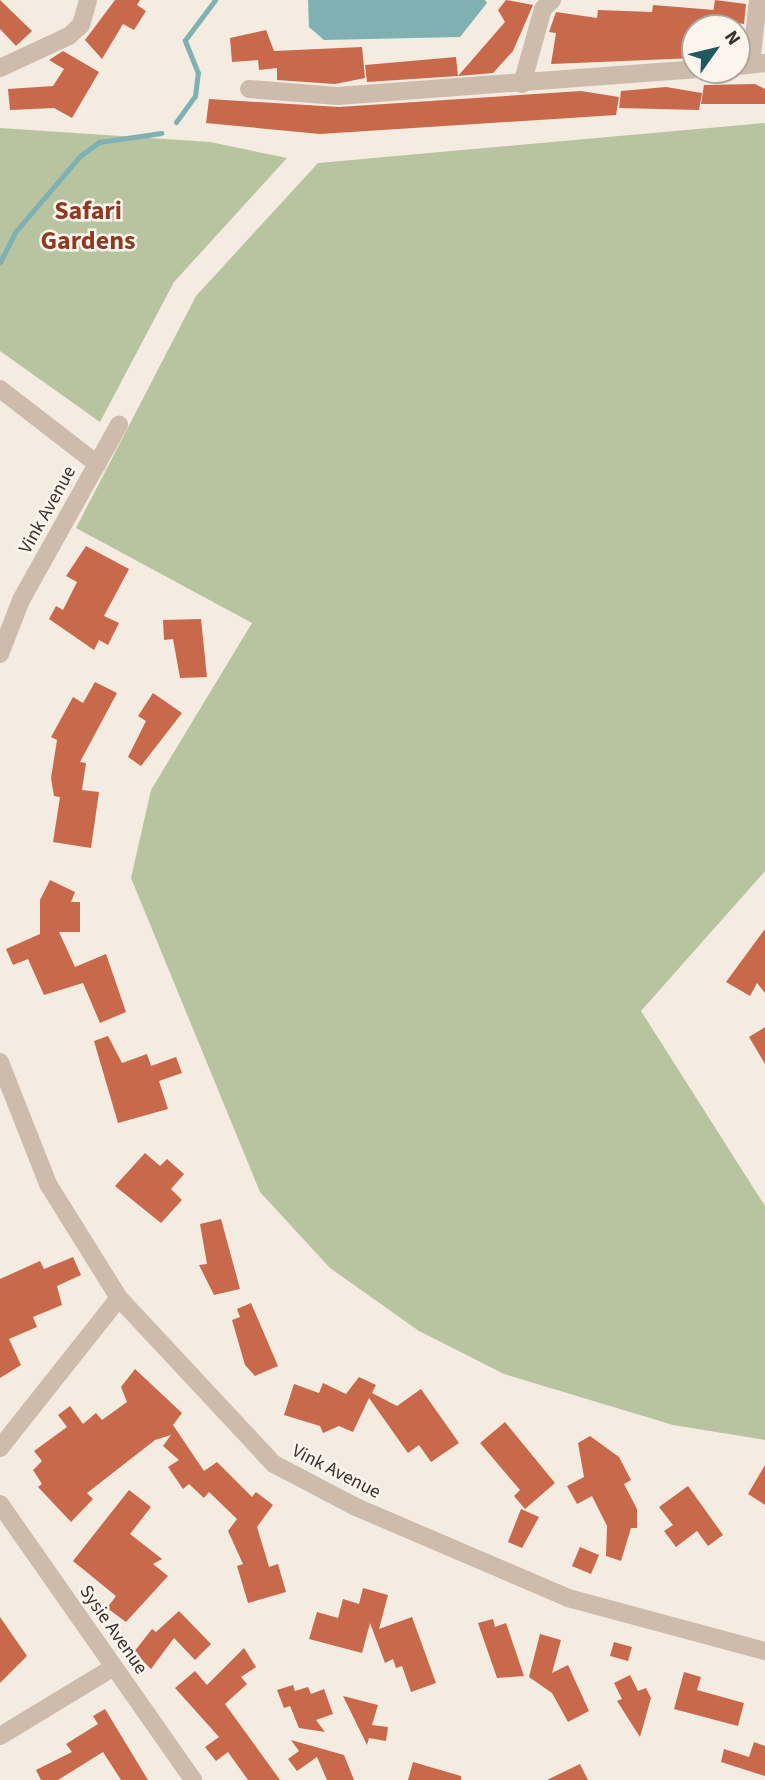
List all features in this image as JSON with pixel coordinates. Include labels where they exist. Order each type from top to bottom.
[{"type":"street","points":[[0,68],[69,36],[81,25],[88,0]]},
{"type":"street","points":[[522,84],[543,9],[552,0]]},
{"type":"street","points":[[751,64],[758,0]]},
{"type":"street","points":[[249,89],[338,96],[681,70]]},
{"type":"street","points":[[0,389],[97,464]]},
{"type":"street","name":"Vink Avenue","points":[[0,654],[21,600],[119,425]]},
{"type":"street","name":"Vink Avenue","points":[[0,1062],[48,1184],[119,1298],[245,1437],[274,1464],[316,1488],[568,1598],[765,1651]]},
{"type":"street","points":[[0,1448],[119,1298]]},
{"type":"street","name":"Sysie Avenue","points":[[0,1504],[193,1780]]},
{"type":"street","points":[[0,1736],[114,1667]]},
{"type":"green space","points":[[765,123],[765,871],[641,1011],[765,1206],[765,1440],[673,1425],[504,1374],[419,1331],[330,1268],[260,1192],[131,878],[151,790],[252,623],[76,528],[196,296],[318,163]]},
{"type":"green space","points":[[0,128],[210,142],[287,158],[174,282],[100,422],[0,351]]},
{"type":"water","points":[[308,0],[485,0],[487,3],[460,37],[324,40],[309,27]]},
{"type":"building","points":[[0,0],[32,31],[16,46],[0,29]]},
{"type":"building","points":[[115,0],[140,0],[137,5],[146,11],[134,30],[123,24],[102,59],[85,40]]},
{"type":"building","points":[[506,0],[533,5],[513,51],[493,73],[458,76],[505,22],[498,10]]},
{"type":"building","points":[[715,0],[746,4],[745,14],[713,14]]},
{"type":"building","points":[[653,5],[714,10],[713,14],[681,14],[681,59],[551,64],[556,33],[549,32],[556,12],[597,18],[598,10],[652,12]]},
{"type":"building","points":[[266,30],[274,51],[362,47],[365,78],[335,84],[277,80],[277,68],[259,70],[258,60],[232,62],[230,38]]},
{"type":"building","points":[[63,51],[99,72],[72,118],[54,108],[10,110],[8,89],[53,86],[64,69],[49,60]]},
{"type":"building","points":[[456,57],[458,76],[367,82],[365,65]]},
{"type":"building","points":[[755,84],[765,89],[765,104],[701,104],[704,85]]},
{"type":"building","points":[[666,87],[702,93],[699,110],[619,108],[621,91]]},
{"type":"building","points":[[581,91],[619,97],[616,115],[320,134],[206,123],[209,99],[339,107]]},
{"type":"building","points":[[86,546],[129,569],[104,616],[119,623],[108,645],[99,640],[94,650],[49,619],[56,606],[63,610],[77,582],[66,576]]},
{"type":"building","points":[[201,619],[207,677],[180,678],[173,639],[164,640],[163,620]]},
{"type":"building","points":[[95,682],[117,693],[80,762],[86,763],[82,790],[99,792],[91,848],[53,842],[60,797],[54,796],[51,778],[57,740],[51,737],[73,697],[83,703]]},
{"type":"building","points":[[153,693],[182,713],[141,766],[128,757],[146,721],[138,716]]},
{"type":"building","points":[[50,880],[75,892],[71,902],[80,902],[80,932],[59,932],[75,967],[106,954],[126,1012],[100,1023],[83,983],[44,995],[28,959],[13,965],[6,949],[40,934],[40,900]]},
{"type":"building","points":[[765,929],[765,993],[757,983],[750,996],[726,982]]},
{"type":"building","points":[[765,1027],[765,1064],[749,1037]]},
{"type":"building","points":[[108,1036],[122,1063],[147,1054],[151,1066],[176,1057],[182,1073],[159,1081],[168,1109],[118,1123],[94,1041]]},
{"type":"building","points":[[145,1153],[160,1166],[167,1159],[184,1174],[171,1189],[182,1200],[161,1223],[115,1186]]},
{"type":"building","points":[[221,1219],[240,1289],[214,1295],[199,1265],[207,1264],[200,1224]]},
{"type":"building","points":[[73,1257],[81,1275],[57,1286],[62,1305],[33,1317],[37,1327],[9,1339],[21,1365],[0,1378],[0,1279],[40,1261],[44,1269]]},
{"type":"building","points":[[251,1303],[278,1366],[255,1376],[245,1365],[232,1320],[240,1317],[237,1309]]},
{"type":"building","points":[[135,1369],[182,1413],[173,1425],[204,1471],[217,1462],[252,1497],[256,1492],[273,1505],[257,1527],[269,1567],[278,1564],[286,1592],[248,1603],[237,1566],[243,1564],[228,1531],[237,1519],[209,1492],[204,1498],[189,1484],[183,1489],[168,1467],[179,1460],[163,1446],[171,1435],[155,1440],[87,1493],[93,1499],[71,1522],[38,1487],[42,1484],[33,1470],[42,1461],[34,1451],[67,1427],[58,1415],[70,1406],[83,1424],[96,1413],[102,1420],[127,1402],[121,1387]]},
{"type":"building","points":[[359,1377],[376,1385],[372,1393],[397,1406],[421,1389],[459,1443],[431,1462],[419,1445],[408,1453],[369,1398],[353,1432],[339,1426],[323,1433],[320,1426],[284,1415],[294,1384],[319,1393],[323,1383],[346,1394]]},
{"type":"building","points":[[505,1422],[555,1483],[525,1509],[514,1496],[520,1490],[480,1443]]},
{"type":"building","points":[[590,1436],[619,1457],[631,1480],[624,1484],[637,1509],[637,1528],[631,1528],[621,1561],[606,1556],[607,1526],[592,1496],[577,1504],[567,1486],[584,1477],[578,1443]]},
{"type":"building","points":[[765,1465],[765,1505],[748,1494]]},
{"type":"building","points":[[688,1486],[723,1535],[708,1546],[697,1531],[676,1547],[664,1531],[673,1525],[659,1507]]},
{"type":"building","points":[[129,1490],[151,1507],[130,1534],[162,1559],[153,1564],[168,1576],[126,1622],[107,1608],[116,1596],[73,1561]]},
{"type":"building","points":[[521,1509],[539,1517],[522,1548],[508,1542]]},
{"type":"building","points":[[580,1547],[599,1555],[591,1574],[572,1566]]},
{"type":"building","points":[[363,1588],[388,1595],[379,1629],[412,1617],[436,1683],[411,1692],[402,1666],[396,1668],[393,1659],[385,1663],[370,1623],[362,1653],[309,1639],[317,1612],[338,1618],[343,1599],[359,1604]]},
{"type":"building","points":[[179,1611],[211,1644],[195,1660],[174,1638],[151,1669],[134,1652],[152,1629],[156,1632]]},
{"type":"building","points":[[0,1617],[27,1656],[0,1683]]},
{"type":"building","points":[[493,1619],[495,1627],[506,1623],[524,1676],[497,1678],[478,1623]]},
{"type":"building","points":[[540,1634],[561,1640],[552,1673],[568,1665],[589,1711],[568,1722],[552,1693],[529,1677]]},
{"type":"building","points":[[614,1642],[632,1647],[628,1661],[610,1656]]},
{"type":"building","points":[[244,1648],[256,1667],[241,1677],[247,1684],[225,1704],[280,1780],[248,1780],[228,1752],[216,1761],[205,1747],[219,1737],[175,1688],[195,1671],[207,1685]]},
{"type":"building","points":[[684,1672],[701,1677],[697,1690],[744,1703],[738,1726],[674,1709]]},
{"type":"building","points":[[630,1675],[638,1691],[646,1688],[651,1698],[640,1737],[617,1701],[622,1699],[614,1683]]},
{"type":"building","points":[[293,1685],[295,1691],[308,1687],[311,1694],[324,1689],[333,1714],[316,1720],[325,1732],[299,1728],[290,1706],[284,1708],[277,1690]]},
{"type":"building","points":[[343,1696],[378,1705],[372,1725],[388,1727],[386,1741],[369,1738],[367,1745]]},
{"type":"building","points":[[105,1709],[148,1780],[121,1780],[103,1752],[58,1780],[41,1780],[36,1770],[72,1752],[66,1744],[98,1724],[93,1716]]},
{"type":"building","points":[[291,1740],[344,1755],[354,1780],[327,1780],[317,1757],[297,1771],[288,1759],[299,1751]]},
{"type":"building","points":[[754,1742],[765,1746],[765,1776],[721,1762],[724,1749],[749,1757]]},
{"type":"building","points":[[413,1762],[461,1776],[461,1780],[408,1780]]},
{"type":"building","points":[[580,1764],[588,1780],[547,1780]]},
{"type":"waterway","points":[[176,122],[195,96],[198,73],[185,40],[215,0]]},
{"type":"waterway","points":[[0,262],[16,231],[80,156],[99,142],[161,133]]},
{"type":"district","name":"Safari Gardens","points":[[88,226]]}]
